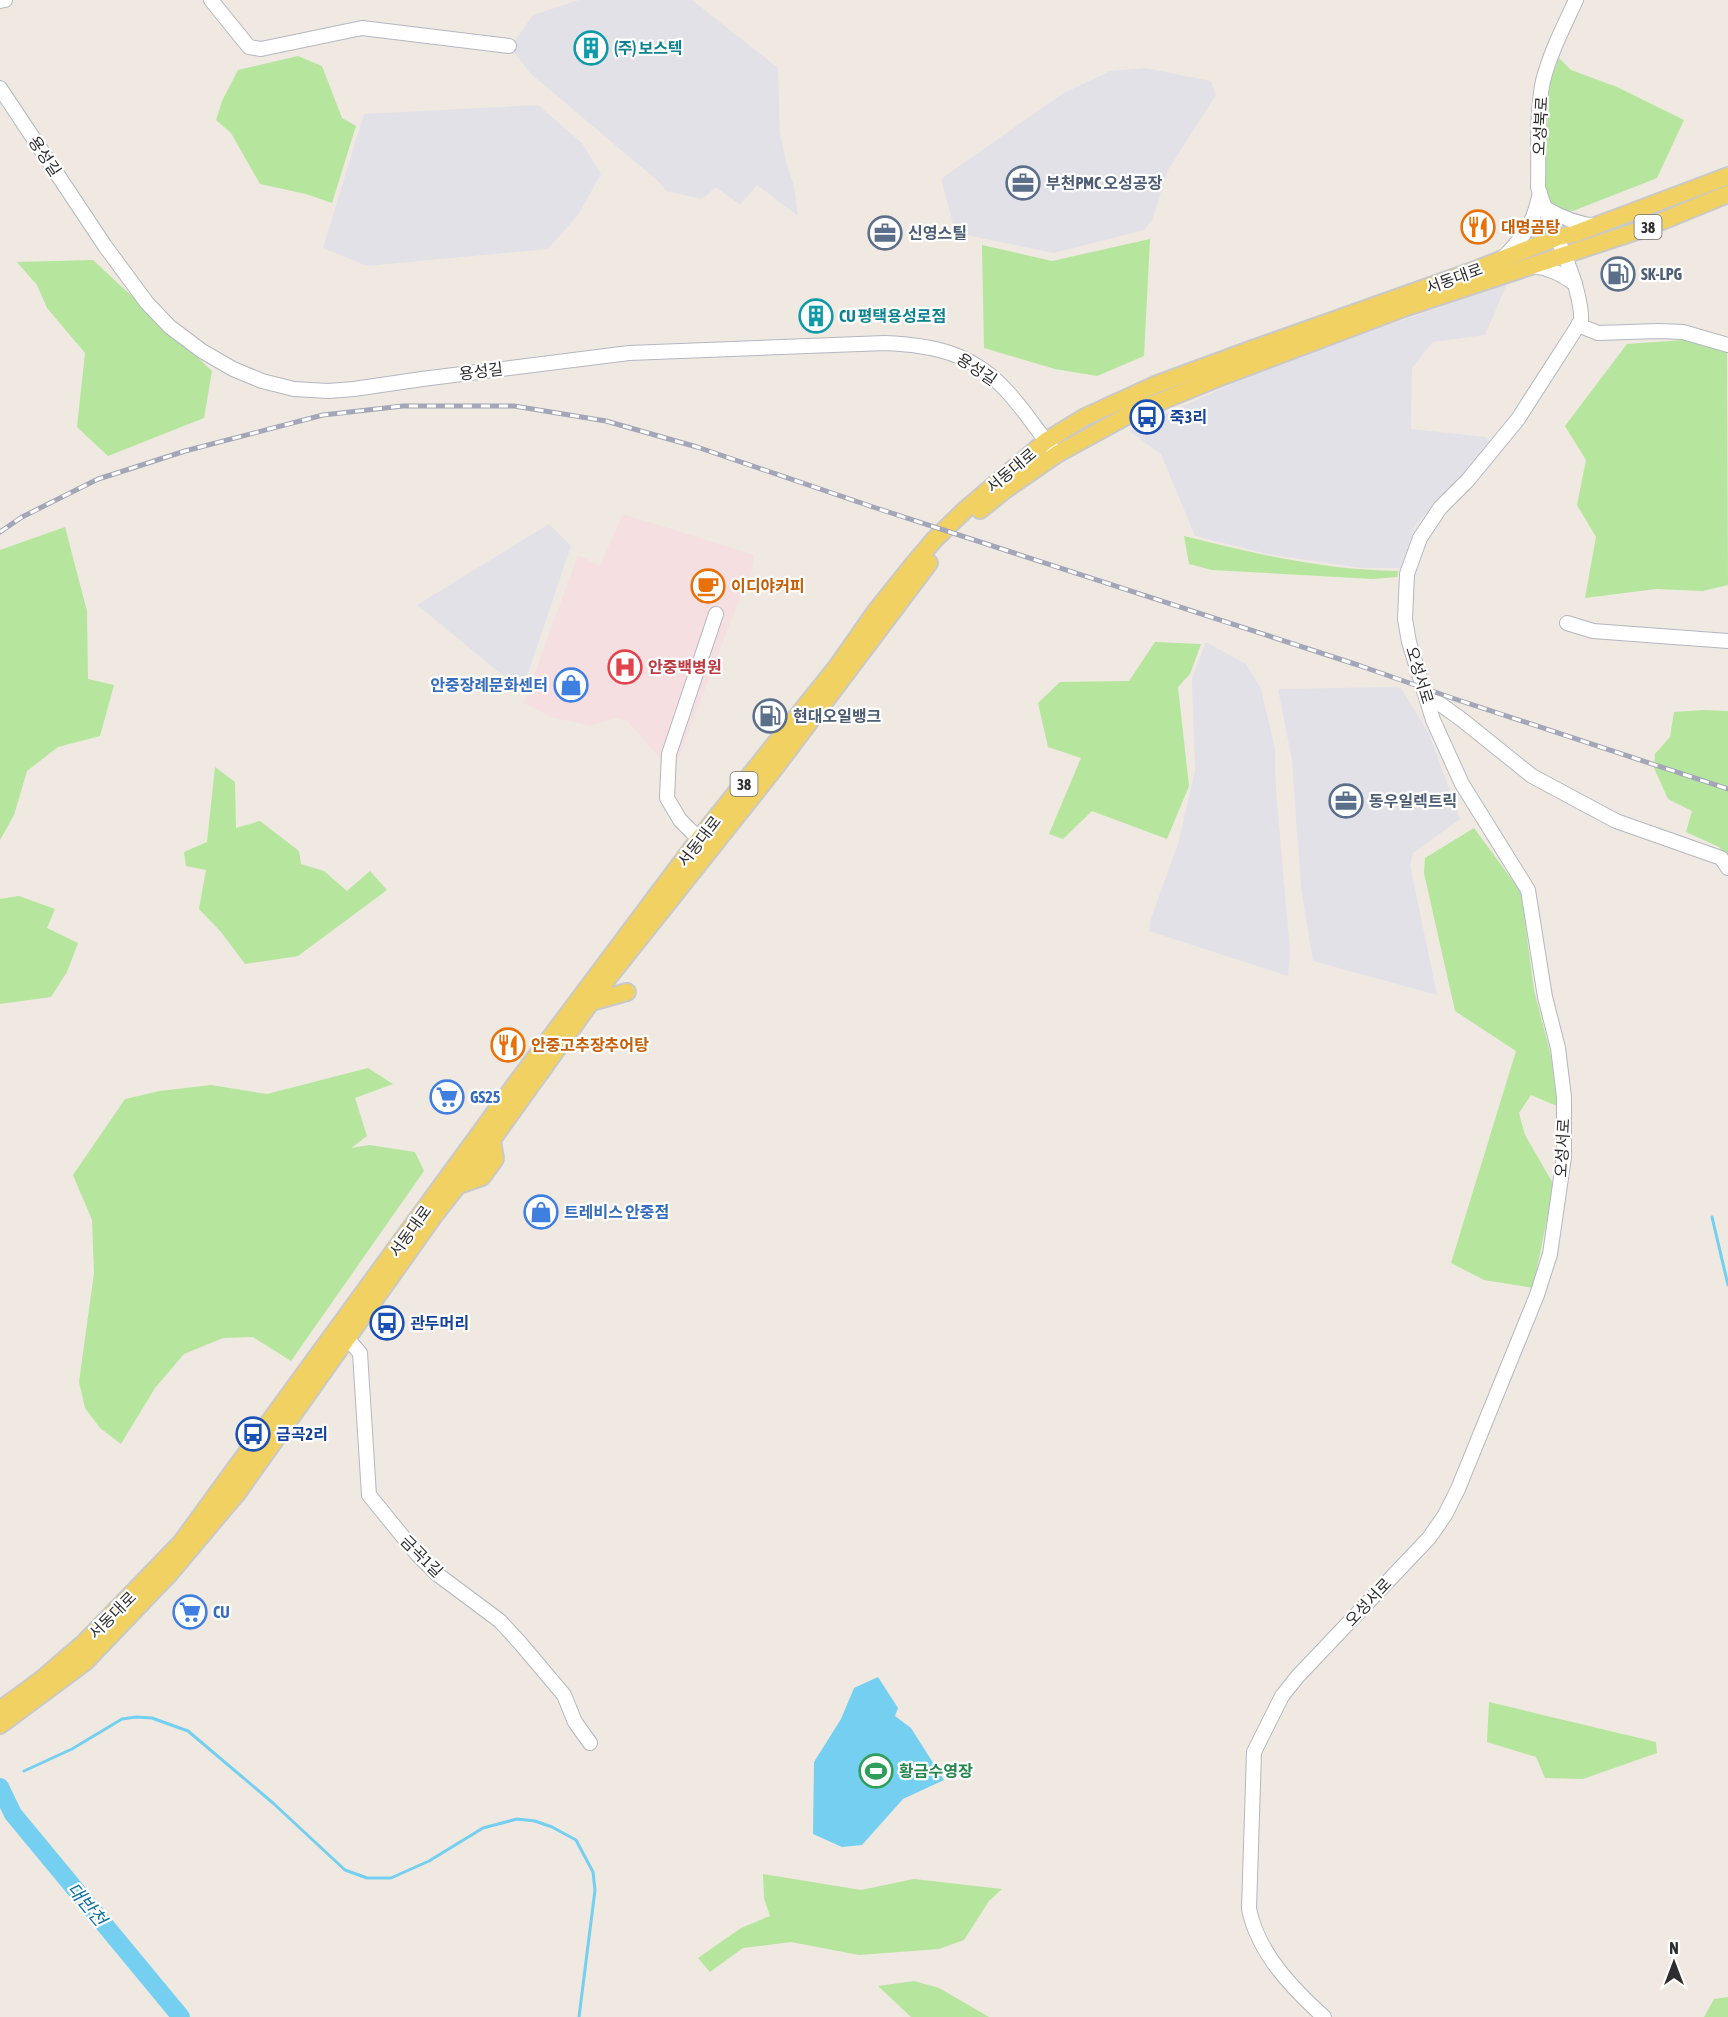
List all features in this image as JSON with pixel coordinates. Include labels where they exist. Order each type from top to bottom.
[{"type":"main road","name":"서동대로","points":[[0,1725],[85,1662],[170,1573],[238,1492],[340,1338],[518,1081],[706,843],[876,611],[927,549],[966,509],[1051,448],[1085,417],[1155,385],[1728,177]]},
{"type":"main road","name":"서동대로","points":[[1051,448],[1218,378],[1404,308],[1640,230],[1728,194]]},
{"type":"main road","name":"서동대로","points":[[0,1710],[41,1680],[85,1642],[181,1543],[260,1433],[340,1338],[492,1141],[608,978],[673,898],[706,843]]},
{"type":"main road","points":[[591,1002],[627,992]]},
{"type":"street","points":[[0,1],[5,0]]},
{"type":"street","points":[[211,0],[249,47],[261,49],[362,28],[510,46]]},
{"type":"street","name":"오성북로","points":[[1539,190],[1540,103],[1544,80],[1555,46],[1576,0]]},
{"type":"street","name":"용성길","points":[[0,88],[105,246],[147,303],[170,327],[202,351],[233,369],[262,381],[294,389],[337,390],[629,353],[905,344],[928,346],[951,352],[988,374],[1003,387],[1051,448]]},
{"type":"street","points":[[1539,190],[1575,284],[1581,312],[1581,321],[1578,326],[1598,333],[1683,332],[1728,345]]},
{"type":"street","points":[[1502,260],[1527,232],[1536,211],[1539,190]]},
{"type":"street","points":[[1545,208],[1568,219],[1596,226]]},
{"type":"street","points":[[1531,266],[1548,268],[1575,284]]},
{"type":"street","name":"오성서로","points":[[1324,2017],[1291,1986],[1252,1927],[1249,1910],[1254,1752],[1282,1696],[1298,1676],[1429,1538],[1449,1507],[1537,1295],[1550,1254],[1564,1157],[1564,1097],[1558,1048],[1545,997],[1528,890],[1462,784],[1433,720],[1409,642],[1405,619],[1407,574],[1420,538],[1440,508],[1468,480],[1518,419],[1548,369],[1578,326]]},
{"type":"street","points":[[706,843],[680,820],[667,798],[669,754],[716,614]]},
{"type":"street","points":[[1567,623],[1593,631],[1728,641]]},
{"type":"street","points":[[1426,694],[1532,776],[1616,820],[1721,858],[1728,868]]},
{"type":"street","name":"금곡1길","points":[[340,1338],[353,1345],[360,1353],[369,1495],[417,1554],[437,1574],[500,1621],[521,1644],[564,1695],[575,1722],[590,1743]]},
{"type":"shaded area","name":"(주) 보스텍","points":[[579,0],[692,0],[778,68],[780,133],[794,186],[798,216],[757,185],[740,205],[716,187],[702,199],[666,191],[658,181],[531,74],[514,52],[514,42],[533,15]]},
{"type":"shaded area","points":[[1145,68],[1211,81],[1216,95],[1168,170],[1152,220],[1144,230],[1054,253],[967,235],[954,227],[941,179],[1062,94],[1110,71]]},
{"type":"shaded area","points":[[538,105],[582,143],[601,174],[578,215],[548,249],[367,266],[323,248],[364,114]]},
{"type":"shaded area","points":[[1507,284],[1485,335],[1433,342],[1412,368],[1411,429],[1486,437],[1492,444],[1415,525],[1401,568],[1362,568],[1267,554],[1195,536],[1161,454],[1129,431],[1273,365]]},
{"type":"shaded area","name":"안중백병원","points":[[623,514],[754,555],[749,589],[740,597],[677,762],[664,768],[661,759],[628,722],[619,718],[591,726],[551,717],[524,703],[578,555],[600,566]]},
{"type":"shaded area","points":[[549,524],[571,546],[522,691],[417,605]]},
{"type":"shaded area","points":[[1206,642],[1246,664],[1261,689],[1275,749],[1276,791],[1290,952],[1288,976],[1149,931],[1150,921],[1178,844],[1195,771],[1192,678]]},
{"type":"shaded area","points":[[1401,688],[1429,734],[1460,819],[1413,853],[1410,865],[1437,995],[1313,961],[1301,888],[1292,760],[1278,689]]},
{"type":"green space","points":[[298,56],[322,66],[342,118],[356,126],[332,203],[306,194],[260,184],[231,133],[216,120],[222,101],[238,70]]},
{"type":"green space","points":[[1559,58],[1571,70],[1617,87],[1684,120],[1657,178],[1573,211],[1559,210],[1550,203],[1544,189],[1549,85]]},
{"type":"green space","points":[[1150,239],[1144,356],[1097,376],[1055,369],[984,348],[982,245],[1052,261]]},
{"type":"green space","points":[[93,260],[212,371],[204,418],[108,456],[77,427],[85,353],[47,308],[37,285],[17,262]]},
{"type":"green space","points":[[1684,340],[1727,351],[1728,585],[1703,591],[1656,589],[1585,598],[1596,537],[1577,505],[1586,460],[1565,426],[1627,344]]},
{"type":"green space","points":[[65,527],[87,611],[88,679],[114,685],[100,736],[58,747],[27,771],[14,815],[0,840],[0,550]]},
{"type":"green space","points":[[1184,536],[1264,555],[1317,564],[1398,571],[1397,577],[1373,579],[1212,570],[1189,564]]},
{"type":"green space","points":[[1155,642],[1201,644],[1190,674],[1178,687],[1189,786],[1167,839],[1092,811],[1063,839],[1049,834],[1081,758],[1048,747],[1038,703],[1060,682],[1129,681]]},
{"type":"green space","points":[[1728,711],[1728,861],[1719,847],[1686,832],[1692,811],[1668,799],[1654,768],[1655,754],[1670,737],[1674,712]]},
{"type":"green space","points":[[215,767],[235,782],[236,828],[260,821],[299,851],[301,864],[324,871],[347,891],[370,871],[387,890],[298,956],[245,964],[221,932],[199,909],[206,870],[186,866],[184,852],[207,842]]},
{"type":"green space","points":[[1474,828],[1521,892],[1534,990],[1551,1056],[1557,1106],[1531,1095],[1519,1113],[1525,1135],[1554,1185],[1533,1288],[1484,1280],[1451,1263],[1516,1051],[1455,1011],[1424,873],[1425,858]]},
{"type":"green space","points":[[19,896],[55,909],[47,928],[78,943],[67,972],[51,997],[0,1004],[0,899]]},
{"type":"green space","points":[[368,1068],[393,1084],[355,1098],[367,1136],[351,1148],[369,1145],[415,1152],[424,1171],[291,1361],[253,1337],[223,1338],[184,1354],[155,1388],[121,1444],[100,1428],[85,1408],[79,1382],[94,1273],[92,1220],[73,1175],[125,1099],[160,1091],[211,1085],[267,1094]]},
{"type":"green space","points":[[1489,1702],[1656,1742],[1657,1753],[1583,1779],[1545,1778],[1536,1757],[1487,1742]]},
{"type":"green space","points":[[763,1874],[861,1890],[914,1879],[1002,1889],[989,1901],[964,1940],[939,1949],[859,1955],[791,1942],[743,1948],[710,1972],[698,1958],[741,1928],[770,1916],[764,1898]]},
{"type":"green space","points":[[914,1981],[939,1988],[989,2017],[911,2017],[878,1986]]},
{"type":"green space","points":[[1728,1997],[1728,2017],[1704,2017],[1714,1999]]},
{"type":"water","name":"황금수영장","points":[[878,1677],[898,1708],[895,1716],[911,1728],[944,1780],[903,1799],[862,1845],[842,1847],[813,1834],[814,1762],[841,1719],[854,1688]]},
{"type":"waterway","points":[[1712,1217],[1728,1285]]},
{"type":"waterway","points":[[24,1771],[72,1749],[122,1719],[152,1718],[188,1731],[273,1803],[345,1870],[367,1878],[391,1878],[429,1861],[483,1828],[517,1819],[535,1821],[552,1827],[576,1840],[593,1872],[595,1890],[579,2017]]},
{"type":"waterway","name":"대반천","points":[[0,1787],[13,1814],[181,2017]]},
{"type":"railway","points":[[0,532],[22,517],[98,479],[185,451],[323,415],[403,406],[514,406],[606,421],[697,447],[1728,789]]},
{"type":"place","name":"(주) 보스텍","points":[[591,48]]},
{"type":"place","name":"부천PMC 오성공장","points":[[1023,183]]},
{"type":"place","name":"대명곰탕","points":[[1478,227]]},
{"type":"place","name":"신영스틸","points":[[885,233]]},
{"type":"place","name":"SK-LPG","points":[[1618,274]]},
{"type":"place","name":"CU 평택용성로점","points":[[816,316]]},
{"type":"place","name":"죽3리","points":[[1147,417]]},
{"type":"place","name":"이디야커피","points":[[708,586]]},
{"type":"place","name":"안중백병원","points":[[625,667]]},
{"type":"place","name":"안중장례문화센터","points":[[571,685]]},
{"type":"place","name":"현대오일뱅크","points":[[770,716]]},
{"type":"place","name":"동우일렉트릭","points":[[1346,801]]},
{"type":"place","name":"안중고추장추어탕","points":[[508,1045]]},
{"type":"place","name":"GS25","points":[[447,1097]]},
{"type":"place","name":"트레비스 안중점","points":[[541,1212]]},
{"type":"place","name":"관두머리","points":[[387,1323]]},
{"type":"place","name":"금곡2리","points":[[253,1434]]},
{"type":"place","name":"CU","points":[[190,1612]]},
{"type":"place","name":"황금수영장","points":[[876,1771]]}]
